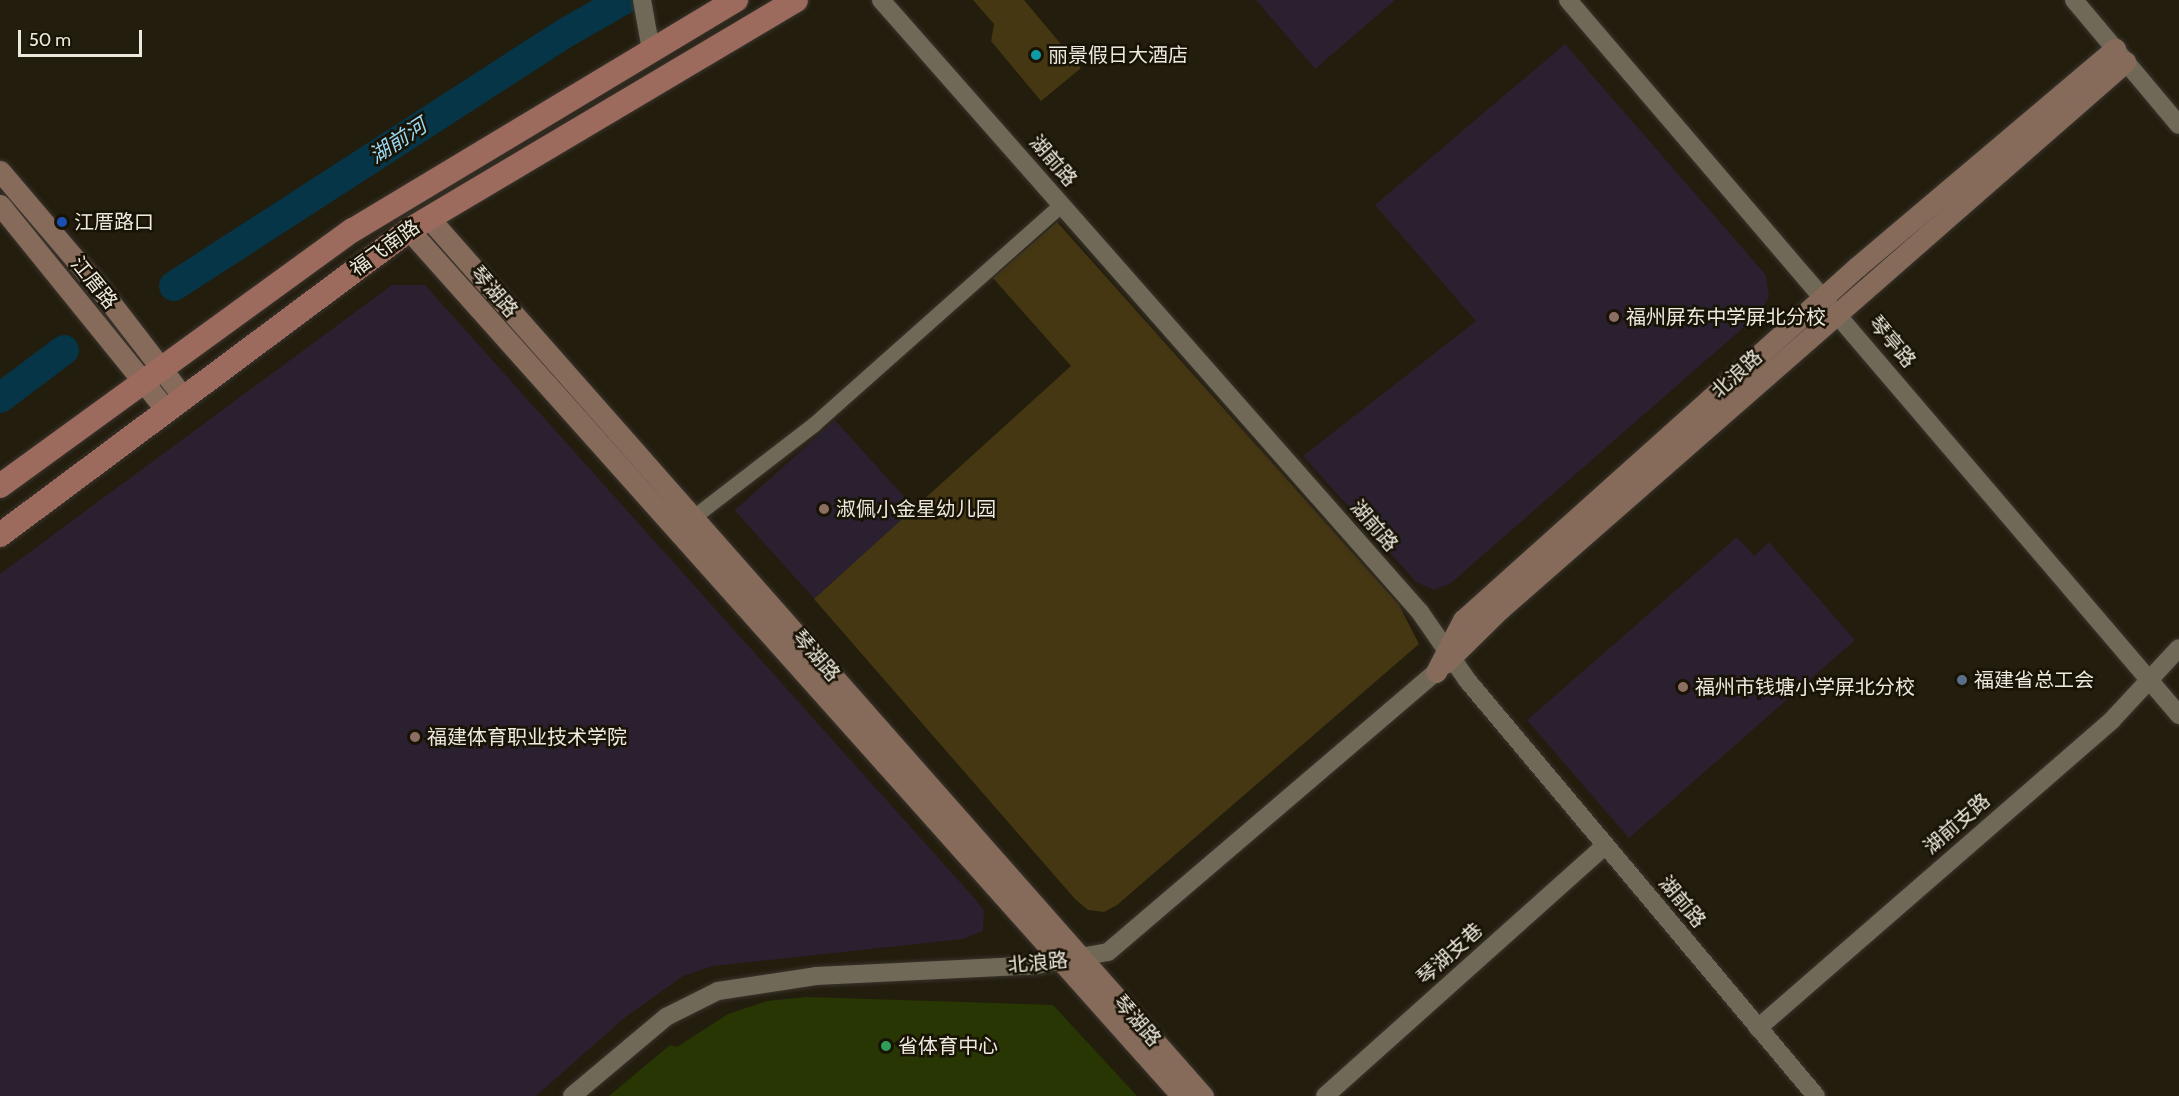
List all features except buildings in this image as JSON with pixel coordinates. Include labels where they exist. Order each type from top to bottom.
[{"type":"main road","name":"福飞南路","points":[[0,486],[353,230],[736,0]]},
{"type":"main road","name":"福飞南路","points":[[0,535],[418,224],[796,0]]},
{"type":"main road","name":"北浪路","points":[[1436,672],[1449,651],[1831,305],[2120,55]]},
{"type":"main road","name":"江厝路","points":[[0,171],[175,404]]},
{"type":"main road","name":"江厝路","points":[[0,205],[153,376]]},
{"type":"main road","name":"琴湖路","points":[[418,224],[692,518],[1073,960],[1203,1096]]},
{"type":"main road","points":[[418,224],[1073,960],[1182,1096]]},
{"type":"street","points":[[642,0],[651,50]]},
{"type":"street","name":"湖前路","points":[[881,0],[1449,651],[1467,680],[1816,1096]]},
{"type":"street","name":"琴亭路","points":[[1568,0],[2179,715]]},
{"type":"street","points":[[2074,0],[2179,124]]},
{"type":"street","points":[[692,518],[814,424],[1061,205]]},
{"type":"street","name":"湖前支路","points":[[1758,1028],[2112,720],[2179,648]]},
{"type":"street","name":"北浪路","points":[[572,1096],[666,1017],[718,991],[816,976],[1073,960],[1108,952],[1436,672]]},
{"type":"street","name":"琴湖支巷","points":[[1325,1096],[1605,846]]},
{"type":"shaded area","points":[[1256,0],[1395,0],[1315,69]]},
{"type":"shaded area","name":"福州屏东中学屏北分校","points":[[1565,44],[1766,275],[1769,297],[1759,314],[1451,583],[1434,590],[1416,582],[1303,456],[1476,321],[1375,205]]},
{"type":"shaded area","name":"福建体育职业技术学院","points":[[392,285],[425,285],[976,900],[984,911],[983,931],[963,939],[713,966],[683,976],[623,1019],[536,1096],[0,1096],[0,574]]},
{"type":"shaded area","name":"淑佩小金星幼儿园","points":[[835,420],[915,508],[814,599],[735,510]]},
{"type":"shaded area","name":"福州市钱塘小学屏北分校","points":[[1737,537],[1754,556],[1769,542],[1855,640],[1629,838],[1527,720]]},
{"type":"green space","name":"省体育中心","points":[[807,997],[1053,1005],[1137,1096],[609,1096],[670,1045],[677,1047],[728,1014],[767,1001]]},
{"type":"waterway","name":"湖前河","points":[[174,286],[567,32],[623,0]]},
{"type":"waterway","name":"湖前河","points":[[0,398],[64,350]]},
{"type":"place","name":"丽景假日大酒店","points":[[1036,55]]},
{"type":"place","name":"江厝路口","points":[[62,222]]},
{"type":"place","name":"福州屏东中学屏北分校","points":[[1614,317]]},
{"type":"place","name":"淑佩小金星幼儿园","points":[[824,509]]},
{"type":"place","name":"福建省总工会","points":[[1962,680]]},
{"type":"place","name":"福州市钱塘小学屏北分校","points":[[1683,687]]},
{"type":"place","name":"福建体育职业技术学院","points":[[415,737]]},
{"type":"place","name":"省体育中心","points":[[886,1046]]}]
